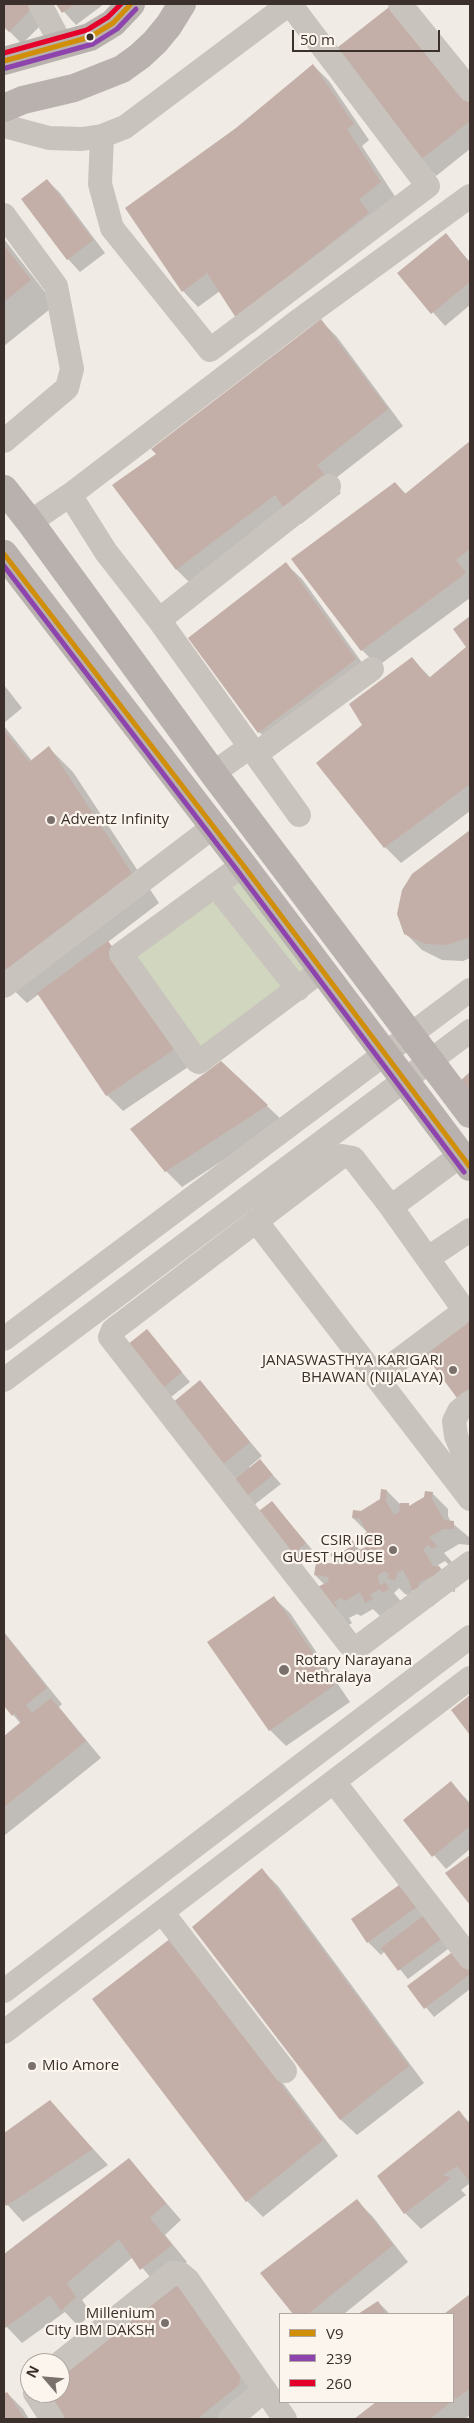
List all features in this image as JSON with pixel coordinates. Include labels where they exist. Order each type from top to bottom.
[{"type":"main road","points":[[4,62],[62,46],[100,32],[113,23],[131,4]]},
{"type":"main road","points":[[4,108],[23,100],[74,88],[122,69],[155,42],[170,25],[182,4]]},
{"type":"main road","points":[[4,490],[30,522],[213,773],[470,1114]]},
{"type":"main road","points":[[4,554],[243,865],[466,1161]]},
{"type":"street","points":[[40,4],[62,46]]},
{"type":"street","points":[[4,126],[49,138],[82,139],[102,136],[125,127],[290,4],[428,186],[210,350],[112,228],[100,184],[102,136]]},
{"type":"street","points":[[400,4],[470,90]]},
{"type":"street","points":[[30,522],[70,495],[298,322],[470,196]]},
{"type":"street","points":[[4,215],[56,286],[72,369],[67,388],[4,441]]},
{"type":"street","points":[[159,620],[330,486]]},
{"type":"street","points":[[70,495],[106,552],[159,620],[299,815]]},
{"type":"street","points":[[213,773],[253,751],[372,669]]},
{"type":"street","points":[[4,986],[213,827]]},
{"type":"street","points":[[243,865],[121,954],[196,1061],[200,1062],[322,970]]},
{"type":"street","points":[[215,885],[298,989]]},
{"type":"street","points":[[4,1340],[470,990]]},
{"type":"street","points":[[4,1380],[470,1032]]},
{"type":"street","points":[[376,1377],[460,1314],[462,1307],[391,1207],[353,1158],[342,1156],[113,1330],[110,1337],[349,1644],[358,1647],[470,1563]]},
{"type":"street","points":[[391,1207],[466,1161]]},
{"type":"street","points":[[256,1222],[470,1498]]},
{"type":"street","points":[[428,1258],[470,1230]]},
{"type":"street","points":[[470,1402],[460,1411],[454,1421],[456,1436],[470,1469]]},
{"type":"street","points":[[4,1991],[470,1638]]},
{"type":"street","points":[[4,2032],[470,1678]]},
{"type":"street","points":[[334,1782],[470,1958]]},
{"type":"street","points":[[265,1793],[282,1821]]},
{"type":"street","points":[[162,1912],[285,2071]]},
{"type":"street","points":[[70,2355],[173,2273],[182,2274],[285,2419]]},
{"type":"street","points":[[230,2419],[266,2390]]},
{"type":"street","points":[[42,2403],[52,2419]]},
{"type":"green space","points":[[235,875],[307,974],[201,1057],[130,960]]},
{"type":"building","points":[[4,4],[32,4],[34,6],[9,32],[4,27]]},
{"type":"building","points":[[56,4],[75,4],[62,13]]},
{"type":"building","points":[[393,4],[470,102],[470,121],[419,161],[333,51]]},
{"type":"building","points":[[313,64],[354,124],[347,129],[381,182],[359,199],[369,213],[236,318],[207,273],[182,292],[125,208],[236,128]]},
{"type":"building","points":[[47,179],[93,240],[67,260],[21,199]]},
{"type":"building","points":[[446,233],[470,263],[470,282],[431,314],[397,273]]},
{"type":"building","points":[[4,245],[31,280],[4,302]]},
{"type":"building","points":[[321,319],[388,409],[317,465],[326,476],[284,508],[275,495],[176,570],[112,485],[156,454],[151,449]]},
{"type":"building","points":[[470,441],[470,549],[456,560],[466,573],[361,651],[291,559],[395,482],[405,494]]},
{"type":"building","points":[[286,562],[356,659],[258,733],[188,638]]},
{"type":"building","points":[[470,616],[470,784],[384,848],[316,763],[362,725],[349,704],[412,657],[429,678],[466,647],[453,629]]},
{"type":"building","name":"Adventz Infinity","points":[[4,730],[29,762],[49,746],[135,878],[4,978]]},
{"type":"building","points":[[470,830],[470,937],[447,945],[425,944],[404,934],[397,914],[402,890],[412,874]]},
{"type":"building","points":[[108,941],[182,1044],[106,1096],[37,993]]},
{"type":"building","points":[[221,1061],[268,1105],[165,1172],[130,1129]]},
{"type":"building","points":[[470,1072],[470,1093],[461,1080]]},
{"type":"building","name":"JANASWASTHYA KARIGARI BHAWAN (NIJALAYA)","points":[[470,1316],[470,1388],[457,1398],[423,1352]]},
{"type":"building","points":[[147,1329],[182,1372],[162,1389],[127,1345]]},
{"type":"building","points":[[200,1380],[250,1442],[221,1466],[171,1404]]},
{"type":"building","points":[[260,1459],[273,1475],[244,1498],[232,1482]]},
{"type":"building","name":"CSIR IICB GUEST HOUSE","points":[[381,1489],[387,1490],[385,1499],[394,1515],[399,1512],[400,1503],[409,1503],[409,1506],[424,1497],[425,1491],[433,1492],[432,1499],[444,1520],[454,1521],[454,1529],[443,1529],[429,1537],[437,1546],[432,1549],[429,1545],[423,1549],[433,1566],[440,1567],[439,1577],[432,1576],[419,1583],[419,1590],[411,1590],[411,1585],[403,1570],[396,1574],[395,1581],[387,1578],[389,1574],[385,1571],[378,1575],[379,1582],[380,1585],[385,1582],[389,1589],[382,1593],[380,1589],[370,1595],[373,1599],[365,1603],[360,1592],[345,1601],[341,1598],[334,1602],[337,1607],[330,1611],[315,1588],[328,1582],[329,1577],[314,1575],[316,1562],[340,1564],[337,1558],[334,1561],[330,1554],[335,1551],[337,1555],[350,1547],[347,1542],[352,1539],[355,1546],[352,1547],[357,1551],[370,1545],[363,1535],[367,1532],[360,1519],[352,1518],[353,1510],[361,1511],[380,1499]]},
{"type":"building","points":[[272,1501],[306,1543],[289,1557],[255,1514]]},
{"type":"building","points":[[274,1596],[335,1685],[269,1731],[207,1642]]},
{"type":"building","points":[[4,1633],[47,1688],[26,1705],[32,1713],[51,1698],[86,1741],[4,1807],[4,1736],[21,1722],[15,1713],[12,1716],[4,1706]]},
{"type":"building","points":[[470,1695],[470,1735],[451,1710]]},
{"type":"building","points":[[451,1781],[470,1805],[470,1826],[432,1857],[403,1820]]},
{"type":"building","points":[[470,1855],[470,1905],[445,1873]]},
{"type":"building","points":[[262,1868],[409,2066],[340,2120],[192,1927]]},
{"type":"building","points":[[402,1883],[418,1906],[367,1943],[351,1919]]},
{"type":"building","points":[[427,1913],[444,1937],[398,1971],[381,1948]]},
{"type":"building","points":[[171,1938],[323,2140],[246,2202],[92,1999]]},
{"type":"building","points":[[455,1950],[470,1970],[470,1974],[424,2009],[407,1986]]},
{"type":"building","points":[[50,2100],[93,2149],[6,2206],[4,2203],[4,2133]]},
{"type":"building","points":[[459,2110],[470,2125],[470,2182],[457,2166],[443,2175],[451,2178],[404,2214],[377,2176]]},
{"type":"building","points":[[129,2158],[166,2203],[150,2218],[172,2245],[140,2270],[119,2239],[67,2283],[76,2297],[61,2311],[50,2295],[5,2328],[4,2254]]},
{"type":"building","points":[[357,2199],[393,2245],[309,2313],[292,2313],[260,2273]]},
{"type":"building","name":"Millenium City IBM DAKSH","points":[[176,2278],[242,2368],[239,2385],[197,2419],[61,2419],[51,2403],[70,2403],[70,2363]]},
{"type":"building","points":[[470,2294],[470,2389],[454,2399],[454,2313],[445,2313]]},
{"type":"building","points":[[378,2301],[385,2313],[360,2313]]},
{"type":"building","points":[[7,2392],[25,2419],[4,2419],[4,2394]]},
{"type":"building","points":[[375,2403],[450,2403],[430,2419],[354,2419]]},
{"type":"transit line","name":"260","points":[[4,53],[87,30],[108,17],[121,4]]},
{"type":"transit line","name":"V9","points":[[4,61],[90,37],[113,23],[131,4]]},
{"type":"transit line","name":"239","points":[[6,68],[93,44],[117,29],[136,9]]},
{"type":"transit line","name":"V9","points":[[4,554],[243,865],[470,1167]]},
{"type":"transit line","name":"239","points":[[4,566],[237,870],[464,1172]]},
{"type":"place","name":"Adventz Infinity","points":[[51,820]]},
{"type":"place","name":"JANASWASTHYA KARIGARI BHAWAN (NIJALAYA)","points":[[453,1370]]},
{"type":"place","name":"CSIR IICB GUEST HOUSE","points":[[393,1550]]},
{"type":"place","name":"Rotary Narayana Nethralaya","points":[[284,1670]]},
{"type":"place","name":"Mio Amore","points":[[32,2066]]},
{"type":"place","name":"Millenium City IBM DAKSH","points":[[165,2323]]}]
